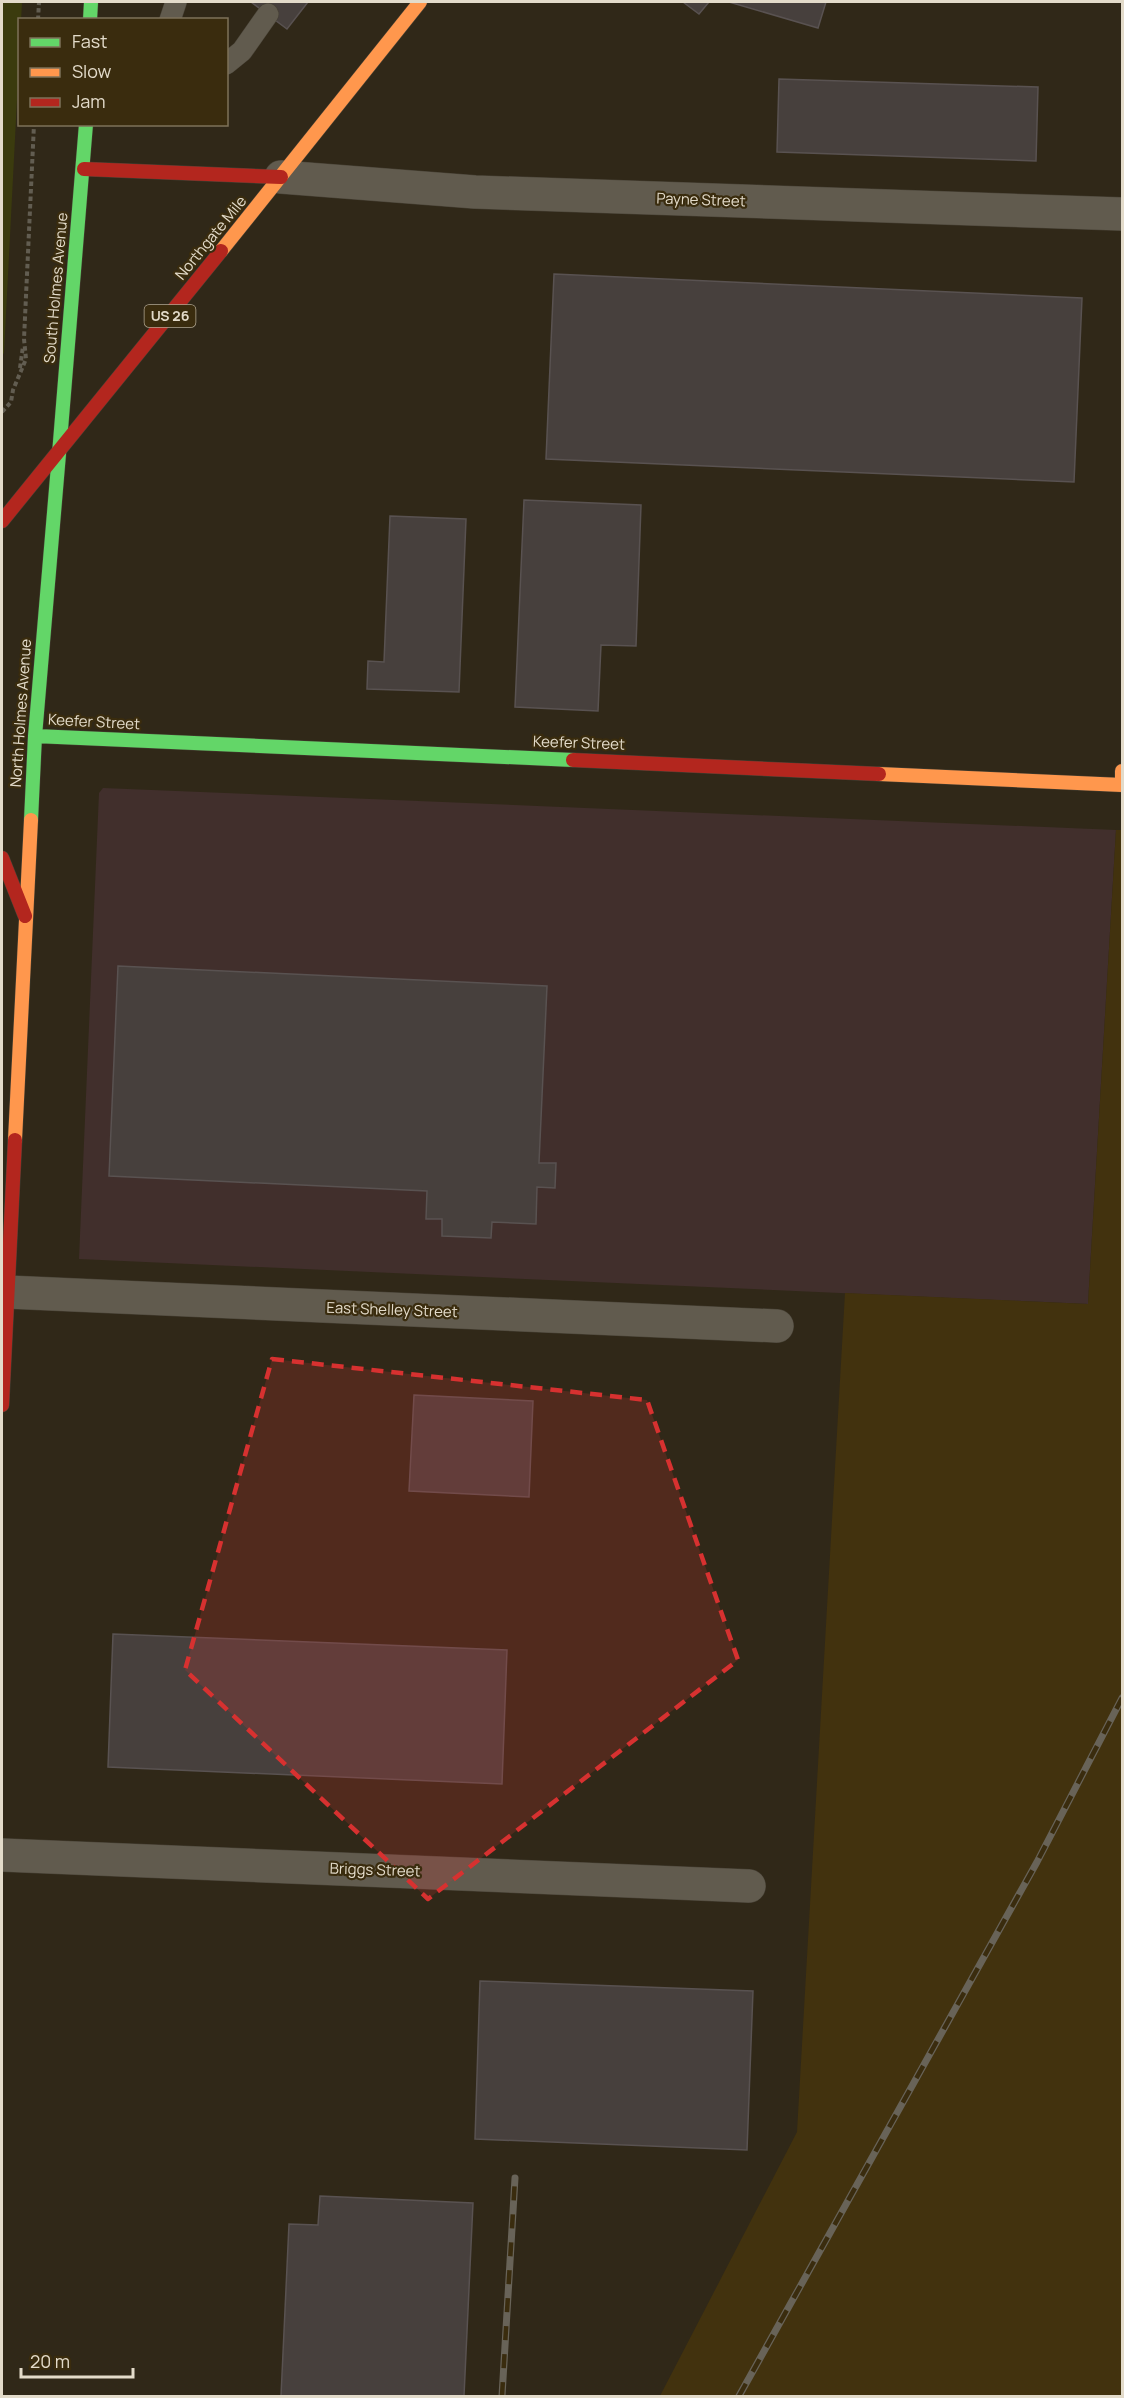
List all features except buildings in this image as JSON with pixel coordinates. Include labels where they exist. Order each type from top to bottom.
[{"type":"main road","points":[[90,18],[91,2]]},
{"type":"main road","name":"Northgate Mile","points":[[2,521],[59,454],[420,2]]},
{"type":"main road","name":"South Holmes Avenue","points":[[59,454],[86,126]]},
{"type":"main road","points":[[84,169],[281,177]]},
{"type":"main road","name":"North Holmes Avenue","points":[[2,1405],[35,736],[59,454]]},
{"type":"main road","name":"Keefer Street","points":[[35,736],[1122,785]]},
{"type":"main road","points":[[1122,771],[1122,785]]},
{"type":"main road","points":[[2,858],[25,916]]},
{"type":"street","name":"Payne Street","points":[[281,177],[475,192],[1122,214]]},
{"type":"street","name":"East Shelley Street","points":[[7,1292],[777,1326]]},
{"type":"street","name":"Briggs Street","points":[[2,1855],[749,1886]]},
{"type":"lane","points":[[171,18],[176,2]]},
{"type":"lane","points":[[228,62],[242,51],[268,14]]},
{"type":"path","points":[[38,18],[39,2]]},
{"type":"path","points":[[3,410],[11,402],[13,390],[26,359],[24,339],[34,126]]},
{"type":"highlighted area","points":[[272,1359],[647,1400],[738,1660],[428,1899],[185,1670]]},
{"type":"shaded area","points":[[2,2],[22,2],[21,18],[18,18],[18,80],[4,353],[2,356]]},
{"type":"shaded area","points":[[103,788],[1116,830],[1088,1304],[79,1259],[99,793]]},
{"type":"shaded area","points":[[1116,830],[1122,830],[1122,2396],[660,2396],[797,2132],[845,1293],[1088,1304]]},
{"type":"railway","points":[[739,2396],[1037,1862],[1122,1698]]},
{"type":"railway","points":[[502,2396],[515,2178]]},
{"type":"traffic: fast","points":[[90,18],[91,2]]},
{"type":"traffic: fast","points":[[59,454],[86,126]]},
{"type":"traffic: fast","points":[[31,820],[35,736],[59,454]]},
{"type":"traffic: fast","points":[[35,736],[573,760]]},
{"type":"traffic: slow","points":[[221,251],[420,2]]},
{"type":"traffic: slow","points":[[879,774],[1122,785],[1122,771]]},
{"type":"traffic: slow","points":[[15,1140],[31,820]]},
{"type":"traffic: jam","points":[[84,169],[281,177]]},
{"type":"traffic: jam","points":[[2,521],[221,251]]},
{"type":"traffic: jam","points":[[573,760],[879,774]]},
{"type":"traffic: jam","points":[[2,858],[25,916]]},
{"type":"traffic: jam","points":[[2,1405],[15,1140]]}]
